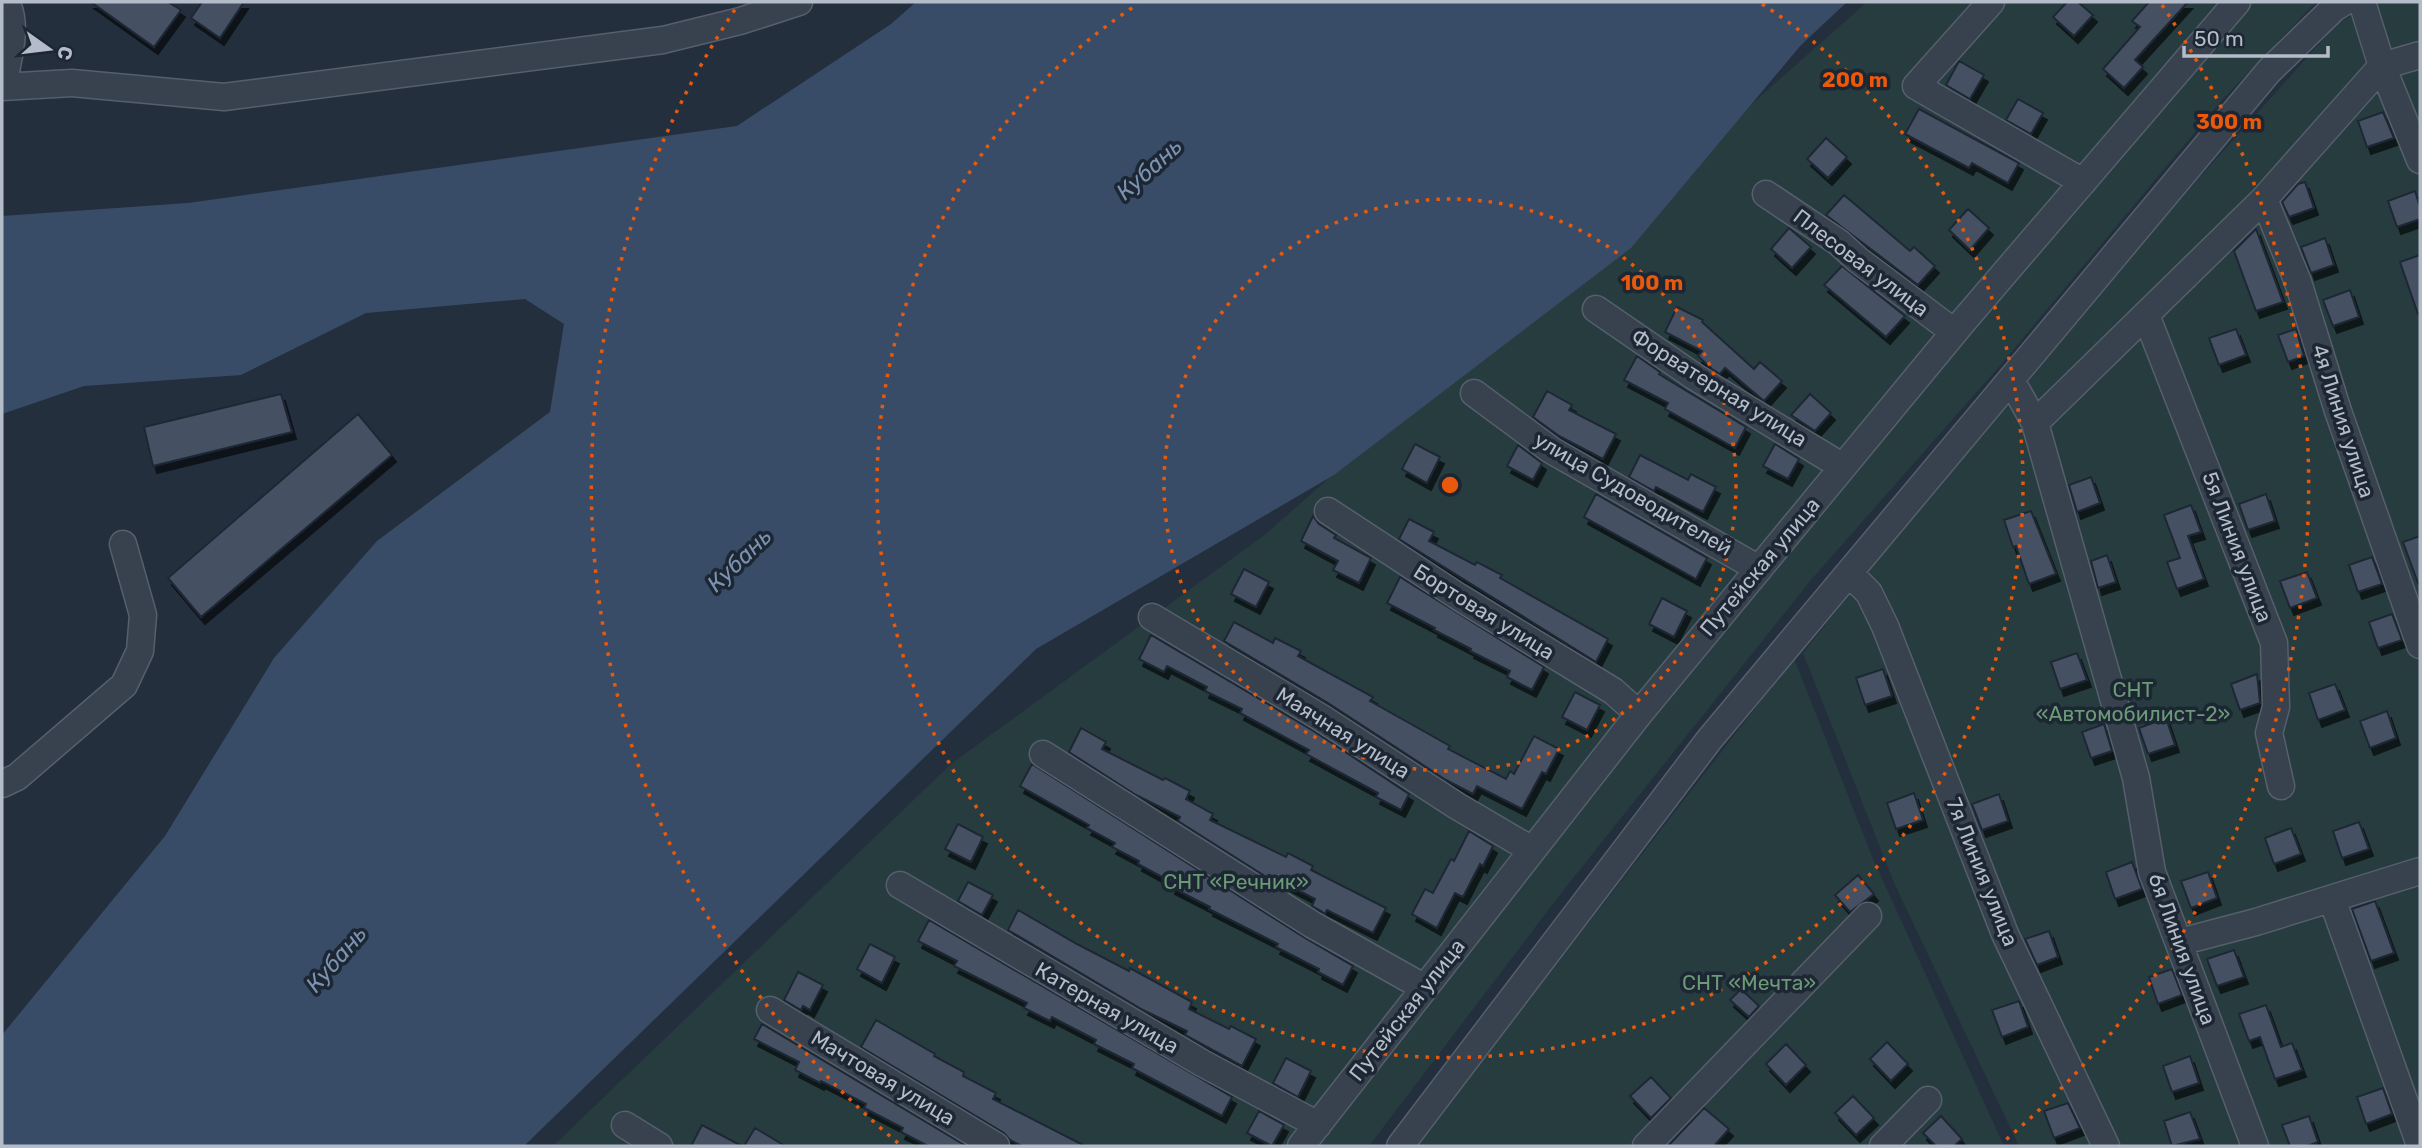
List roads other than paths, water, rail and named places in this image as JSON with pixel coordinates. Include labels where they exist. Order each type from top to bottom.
[{"type":"street","points":[[6,2],[12,13],[12,25],[3,87],[72,83],[224,97],[663,40],[737,11],[799,2]]},
{"type":"street","points":[[1991,2],[1916,86],[2083,182]]},
{"type":"street","name":"Путейская улица","points":[[1301,1146],[1639,714],[1954,332],[2237,2]]},
{"type":"street","points":[[1400,1146],[1709,740],[2269,71],[2334,8],[2344,2]]},
{"type":"street","points":[[2362,2],[2382,66],[2420,160]]},
{"type":"street","points":[[2035,423],[2264,199],[2382,66],[2420,55]]},
{"type":"street","name":"Плесовая улица","points":[[1766,194],[1838,242],[1954,332]]},
{"type":"street","name":"4я Линия улица","points":[[2264,199],[2298,282],[2338,411],[2420,645]]},
{"type":"street","name":"Форватерная улица","points":[[1596,309],[1695,377],[1843,467]]},
{"type":"street","name":"5я Линия улица","points":[[2146,315],[2274,643],[2276,707],[2269,733],[2281,786]]},
{"type":"street","name":"6я Линия улица","points":[[2011,380],[2035,423],[2136,778],[2152,872],[2255,1146]]},
{"type":"street","name":"улица Судоводителей","points":[[1474,393],[1551,450],[1759,569]]},
{"type":"street","name":"Бортовая улица","points":[[1328,511],[1460,597],[1613,691],[1639,714]]},
{"type":"street","points":[[2,784],[17,777],[124,685],[140,651],[143,615],[123,544]]},
{"type":"street","name":"7я Линия улица","points":[[1849,573],[1869,593],[1885,626],[2005,934],[2106,1146]]},
{"type":"street","name":"Маячная улица","points":[[1152,617],[1320,717],[1457,806],[1532,850]]},
{"type":"street","points":[[1043,754],[1313,925],[1424,988]]},
{"type":"street","points":[[2180,942],[2420,871]]},
{"type":"street","name":"Катерная улица","points":[[900,885],[1202,1063],[1318,1125]]},
{"type":"street","points":[[2332,899],[2420,1144]]},
{"type":"street","points":[[1646,1146],[1868,916]]},
{"type":"street","name":"Мачтовая улица","points":[[770,1010],[996,1146]]},
{"type":"street","points":[[1882,1146],[1928,1100]]},
{"type":"street","points":[[625,1125],[659,1146]]},
{"type":"water","name":"Кубань","points":[[916,2],[1847,2],[1801,45],[1631,248],[1334,475],[1036,649],[524,1146],[2,1146],[2,1035],[165,836],[274,658],[377,541],[550,412],[564,324],[525,299],[366,313],[241,375],[84,386],[2,414],[2,216],[188,203],[737,126],[891,24]]},
{"type":"park label","name":"СНТ «Автомобилист-2»","points":[[2133,702]]},
{"type":"park label","name":"СНТ «Речник»","points":[[1236,882]]},
{"type":"park label","name":"СНТ «Мечта»","points":[[1749,983]]}]
